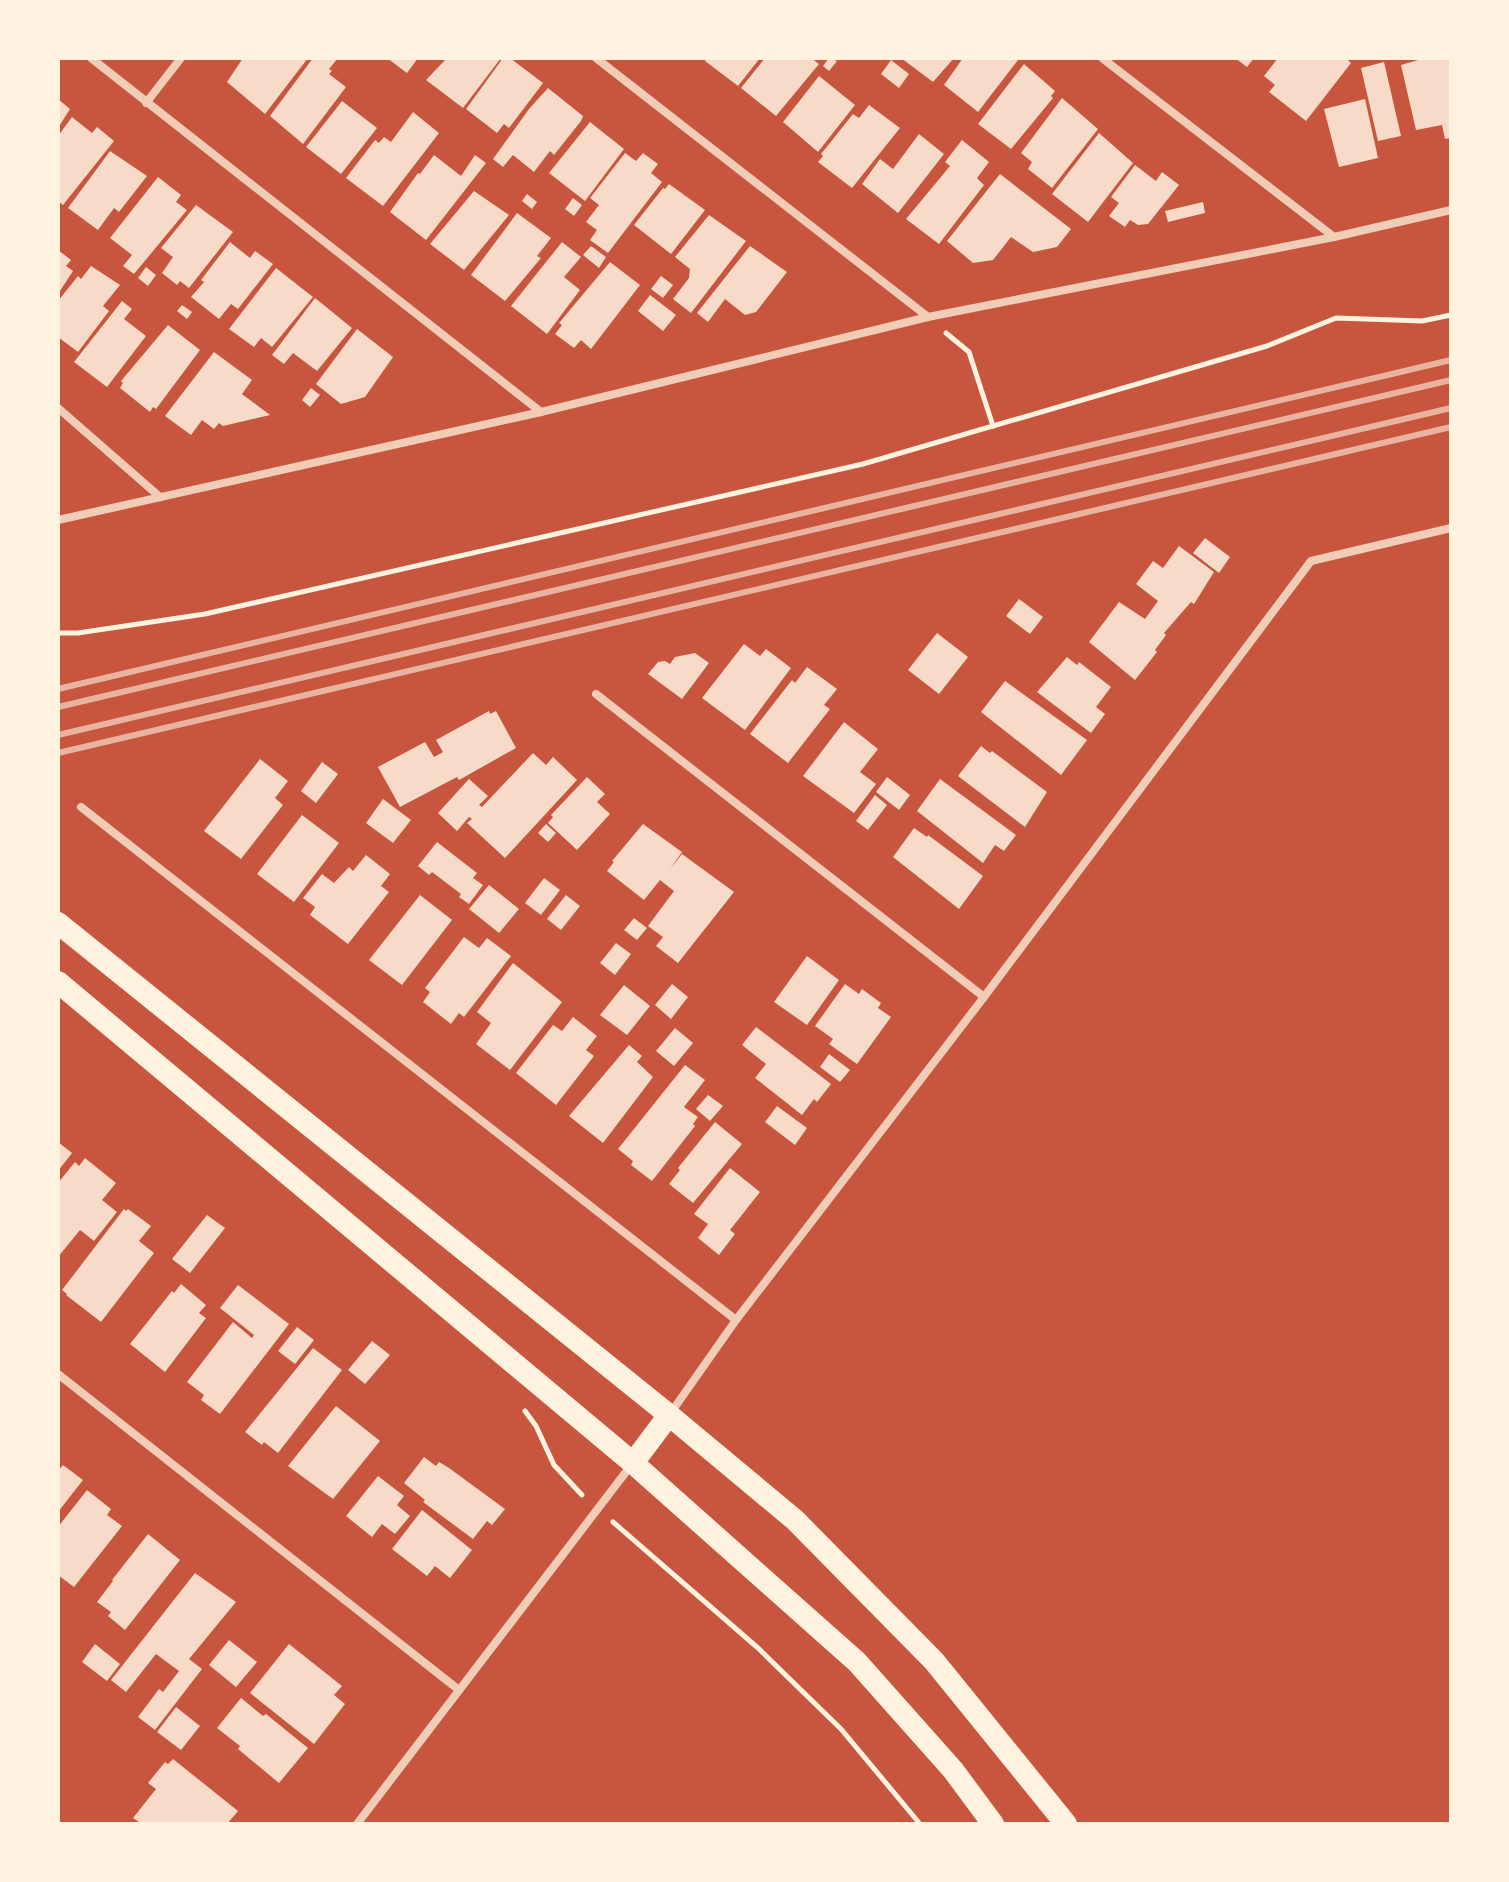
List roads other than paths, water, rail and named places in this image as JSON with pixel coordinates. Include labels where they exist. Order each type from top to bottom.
[{"type":"highway","points":[[58,923],[795,1520],[934,1661],[1066,1824]]},
{"type":"highway","points":[[58,982],[633,1463],[857,1662],[953,1770],[993,1824]]},
{"type":"highway","points":[[633,1463],[669,1415]]},
{"type":"street","points":[[91,58],[541,412]]},
{"type":"street","points":[[146,103],[181,58]]},
{"type":"street","points":[[596,58],[928,317]]},
{"type":"street","points":[[1102,58],[1334,237]]},
{"type":"street","points":[[58,520],[541,412],[928,317],[1334,237],[1451,210]]},
{"type":"street","points":[[58,408],[160,497]]},
{"type":"street","points":[[669,1415],[736,1320],[984,997],[1311,561],[1451,528]]},
{"type":"street","points":[[596,694],[984,997]]},
{"type":"street","points":[[81,807],[736,1320]]},
{"type":"street","points":[[58,1374],[459,1690]]},
{"type":"street","points":[[357,1824],[633,1463]]},
{"type":"railway","points":[[58,689],[1451,360]]},
{"type":"railway","points":[[58,707],[1451,380]]},
{"type":"railway","points":[[58,735],[1451,408]]},
{"type":"railway","points":[[58,753],[1451,427]]}]
